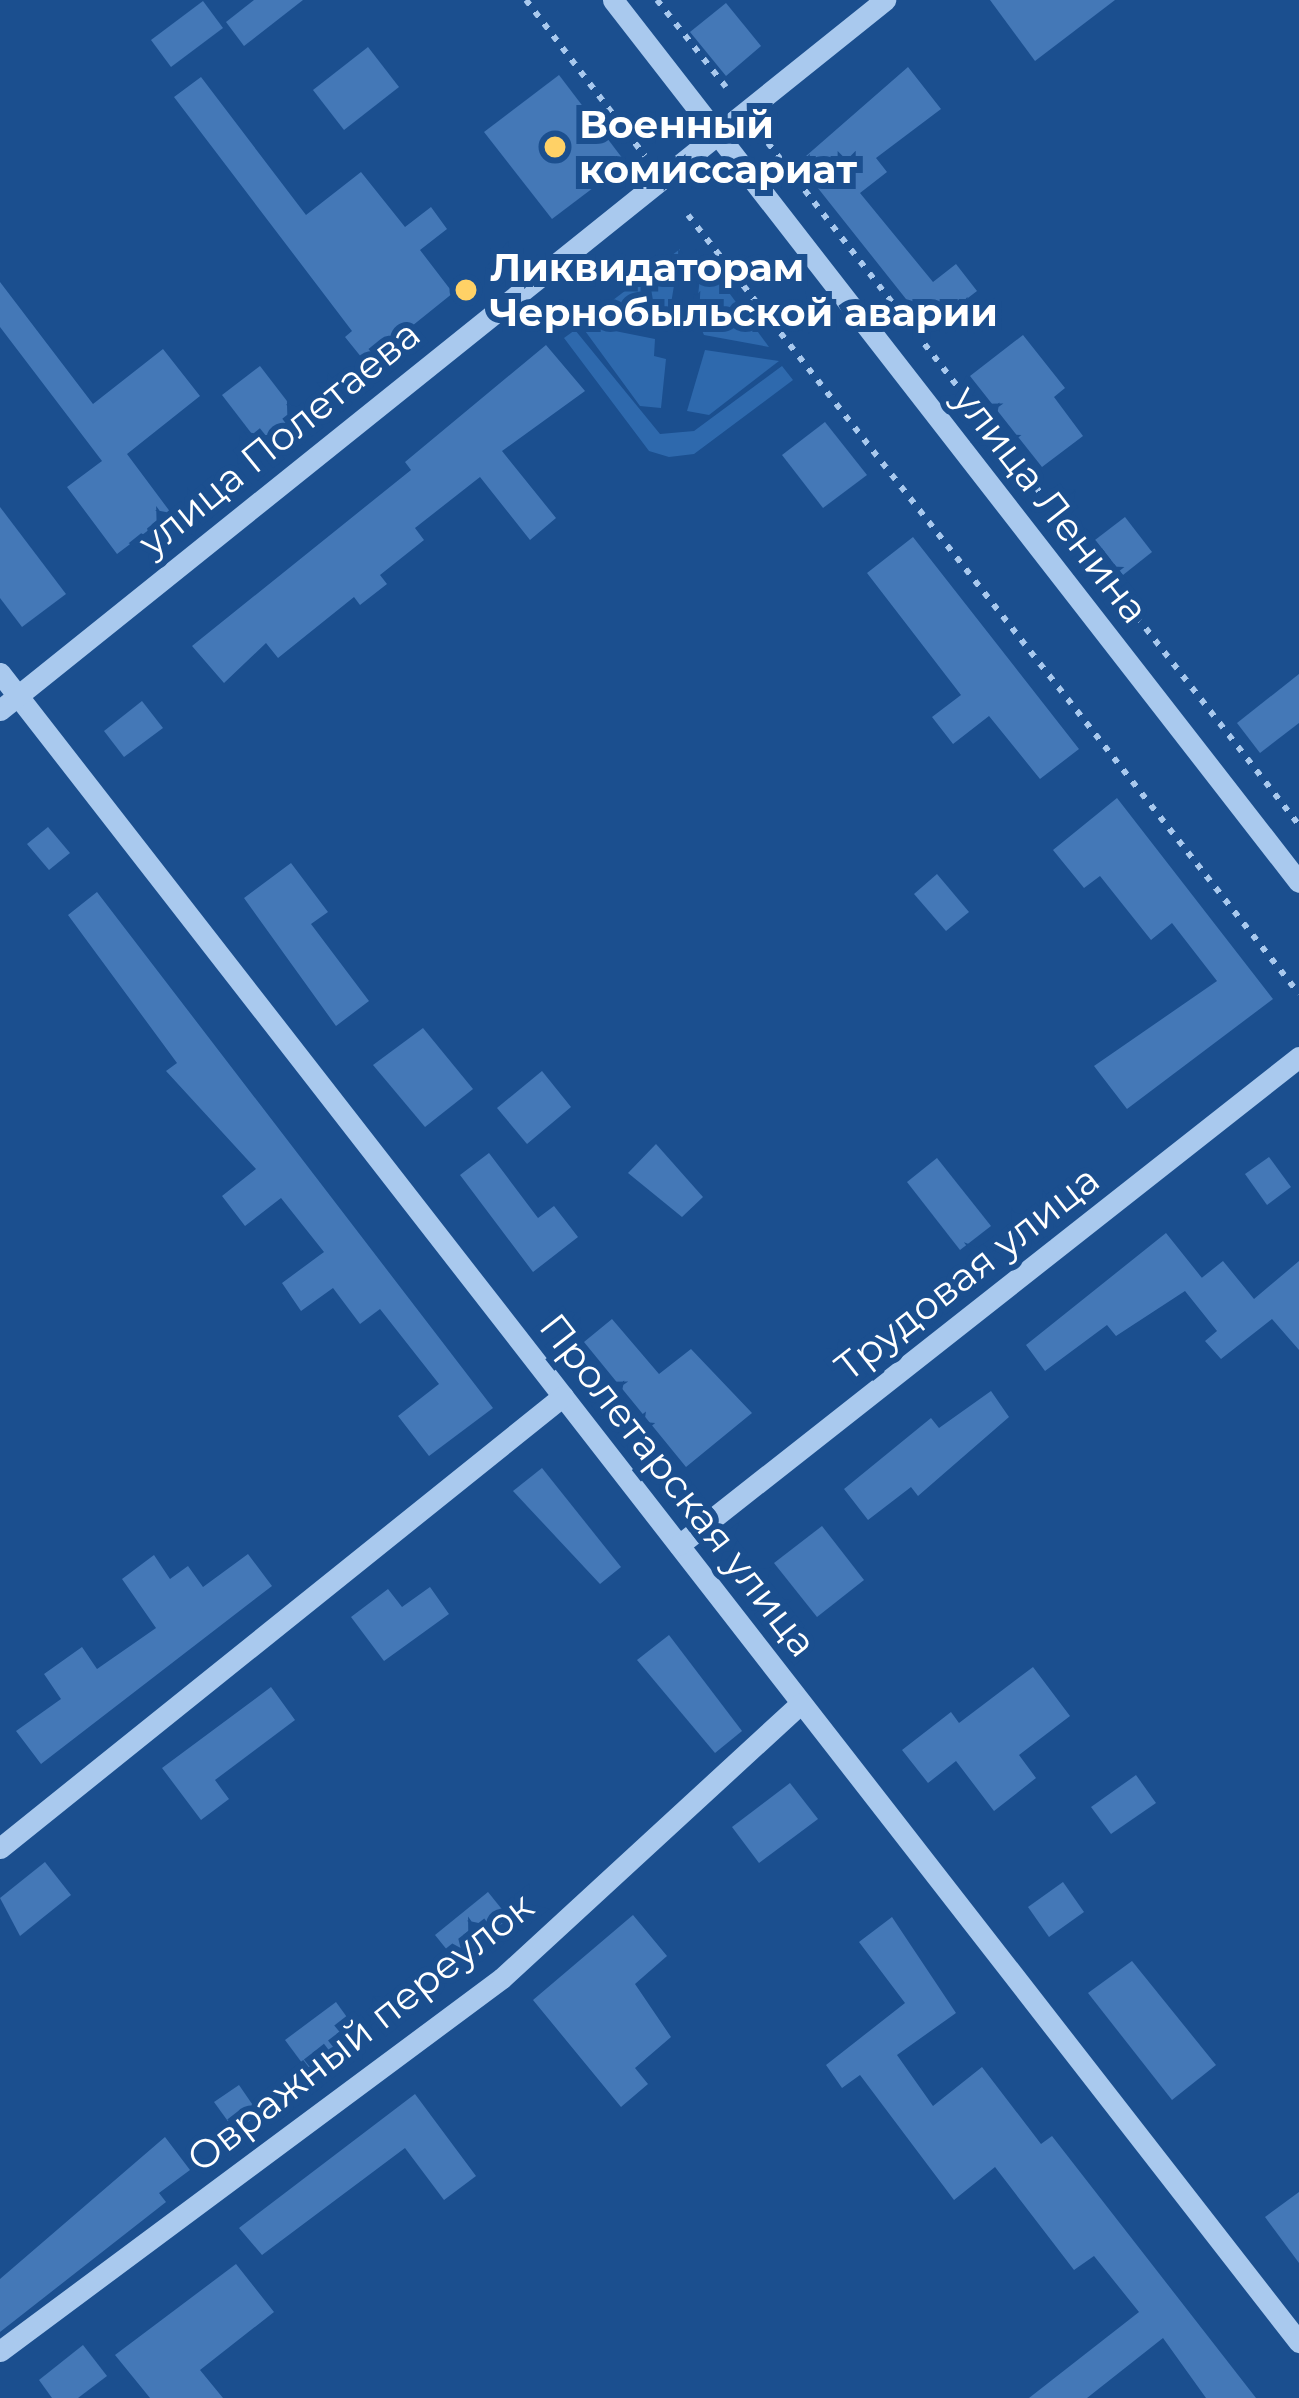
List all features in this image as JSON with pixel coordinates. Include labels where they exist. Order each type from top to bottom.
[{"type":"street","name":"улица Ленина","points":[[613,0],[1299,882]]},
{"type":"street","name":"улица Полетаева","points":[[9,703],[716,130],[886,0]]},
{"type":"street","name":"Пролетарская улица","points":[[0,673],[9,703],[562,1396],[1299,2342]]},
{"type":"street","name":"Трудовая улица","points":[[679,1545],[1299,1057]]},
{"type":"street","points":[[0,1848],[562,1396]]},
{"type":"street","name":"Овражный переулок","points":[[0,2351],[502,1978],[801,1702]]},
{"type":"path","points":[[526,0],[645,156]]},
{"type":"path","points":[[657,0],[726,87]]},
{"type":"path","points":[[768,143],[1299,825]]},
{"type":"path","points":[[688,215],[1299,994]]},
{"type":"shaded area","points":[[680,249],[669,316],[658,314],[656,328],[596,313]]},
{"type":"shaded area","points":[[702,256],[769,347],[704,335],[696,317]]},
{"type":"shaded area","points":[[580,324],[655,339],[654,356],[666,359],[661,408],[640,406]]},
{"type":"shaded area","points":[[575,330],[660,434],[694,431],[782,366],[793,380],[694,454],[669,457],[649,451],[564,338]]},
{"type":"shaded area","points":[[705,350],[779,361],[709,415],[687,411]]},
{"type":"building","points":[[254,0],[303,0],[244,46],[226,22]]},
{"type":"building","points":[[990,0],[1115,0],[1035,61]]},
{"type":"building","points":[[203,1],[223,28],[171,67],[151,40]]},
{"type":"building","points":[[726,3],[761,46],[726,76],[690,32]]},
{"type":"building","points":[[368,47],[399,87],[344,130],[313,90]]},
{"type":"building","points":[[908,67],[941,109],[876,158],[887,172],[860,193],[933,282],[956,264],[977,291],[929,328],[798,163]]},
{"type":"building","name":"Военный комиссариат","points":[[559,75],[626,163],[552,219],[484,132]]},
{"type":"building","points":[[201,77],[306,215],[361,172],[405,227],[431,207],[447,229],[420,250],[453,293],[366,363],[345,337],[352,331],[174,97]]},
{"type":"building","points":[[0,282],[93,404],[163,349],[200,396],[127,454],[171,513],[117,554],[67,487],[102,461],[0,327]]},
{"type":"building","points":[[1023,335],[1065,388],[1054,397],[1083,436],[1042,467],[970,376]]},
{"type":"building","points":[[546,345],[585,391],[502,451],[556,518],[530,540],[480,477],[415,528],[424,540],[380,575],[387,584],[360,605],[354,597],[278,658],[266,643],[224,683],[192,646],[411,470],[405,462]]},
{"type":"building","points":[[260,366],[300,418],[262,447],[222,395]]},
{"type":"building","points":[[825,422],[867,475],[823,508],[782,455]]},
{"type":"building","points":[[0,507],[66,594],[22,627],[0,598]]},
{"type":"building","points":[[1125,517],[1152,552],[1123,575],[1095,540]]},
{"type":"building","points":[[913,537],[1079,749],[1040,779],[989,716],[953,744],[932,717],[961,695],[867,573]]},
{"type":"building","points":[[1299,674],[1299,723],[1260,753],[1237,723]]},
{"type":"building","points":[[142,701],[163,728],[124,757],[104,731]]},
{"type":"building","points":[[1117,798],[1273,999],[1127,1109],[1094,1066],[1217,981],[1172,923],[1151,940],[1100,876],[1084,888],[1053,850]]},
{"type":"building","points":[[48,827],[70,853],[49,870],[27,844]]},
{"type":"building","points":[[291,863],[328,912],[311,924],[369,1001],[336,1026],[244,898]]},
{"type":"building","points":[[937,874],[969,912],[946,931],[914,894]]},
{"type":"building","points":[[97,892],[493,1408],[429,1456],[398,1416],[439,1384],[380,1309],[360,1324],[333,1288],[301,1311],[282,1283],[324,1252],[281,1198],[245,1226],[222,1196],[256,1169],[166,1071],[177,1063],[68,915]]},
{"type":"building","points":[[423,1028],[473,1089],[425,1127],[373,1065]]},
{"type":"building","points":[[542,1071],[571,1107],[527,1144],[497,1108]]},
{"type":"building","points":[[656,1144],[703,1197],[682,1217],[628,1173]]},
{"type":"building","points":[[489,1153],[538,1218],[554,1206],[578,1237],[533,1272],[460,1175]]},
{"type":"building","points":[[1269,1157],[1291,1187],[1267,1205],[1245,1174]]},
{"type":"building","points":[[937,1158],[991,1226],[960,1250],[907,1182]]},
{"type":"building","points":[[1166,1233],[1202,1278],[1223,1261],[1254,1299],[1299,1261],[1299,1350],[1272,1319],[1221,1359],[1205,1341],[1217,1331],[1185,1291],[1116,1336],[1107,1325],[1045,1371],[1026,1345]]},
{"type":"building","points":[[612,1319],[659,1374],[691,1349],[752,1413],[686,1467],[584,1342]]},
{"type":"building","points":[[991,1391],[1009,1417],[918,1496],[911,1487],[868,1520],[844,1489],[931,1418],[939,1428]]},
{"type":"building","points":[[542,1468],[621,1567],[600,1584],[513,1491]]},
{"type":"building","points":[[822,1526],[864,1580],[817,1617],[774,1563]]},
{"type":"building","points":[[248,1554],[272,1586],[41,1764],[16,1731],[61,1699],[44,1674],[82,1647],[97,1669],[156,1628],[122,1579],[154,1555],[170,1579],[188,1566],[203,1587]]},
{"type":"building","points":[[430,1587],[449,1614],[384,1661],[351,1617],[388,1589],[402,1607]]},
{"type":"building","points":[[669,1635],[742,1731],[715,1753],[637,1660]]},
{"type":"building","points":[[1033,1667],[1070,1716],[1019,1755],[1036,1778],[994,1811],[956,1761],[928,1783],[902,1750],[951,1712],[959,1723]]},
{"type":"building","points":[[271,1687],[295,1720],[215,1780],[229,1799],[201,1820],[162,1768]]},
{"type":"building","points":[[1136,1775],[1156,1803],[1111,1834],[1091,1807]]},
{"type":"building","points":[[790,1783],[818,1819],[759,1863],[732,1827]]},
{"type":"building","points":[[45,1862],[71,1895],[20,1936],[0,1898]]},
{"type":"building","points":[[1063,1882],[1084,1912],[1049,1937],[1028,1907]]},
{"type":"building","points":[[488,1892],[509,1918],[456,1961],[435,1935]]},
{"type":"building","points":[[633,1915],[667,1956],[635,1984],[671,2037],[635,2068],[648,2084],[621,2107],[533,2000]]},
{"type":"building","points":[[892,1917],[956,2013],[897,2055],[933,2106],[982,2067],[1041,2144],[1052,2136],[1256,2398],[1206,2398],[1163,2338],[1087,2398],[1029,2398],[1139,2312],[1094,2256],[1074,2270],[995,2167],[954,2200],[860,2075],[842,2088],[826,2065],[905,2003],[859,1942]]},
{"type":"building","points":[[1132,1961],[1216,2065],[1172,2100],[1088,1993]]},
{"type":"building","points":[[336,2002],[362,2038],[311,2075],[285,2040]]},
{"type":"building","points":[[239,2085],[259,2114],[235,2131],[214,2102]]},
{"type":"building","points":[[415,2094],[476,2176],[444,2200],[405,2148],[262,2255],[239,2228]]},
{"type":"building","points":[[165,2137],[190,2170],[159,2193],[166,2202],[0,2332],[0,2279]]},
{"type":"building","points":[[1299,2192],[1299,2263],[1265,2217]]},
{"type":"building","points":[[236,2264],[274,2312],[200,2370],[223,2398],[150,2398],[115,2355]]},
{"type":"building","points":[[83,2345],[107,2376],[78,2398],[52,2398],[39,2380]]},
{"type":"place","name":"Военный комиссариат","points":[[555,147]]},
{"type":"place","name":"Ликвидаторам Чернобыльской аварии","points":[[466,290]]}]
